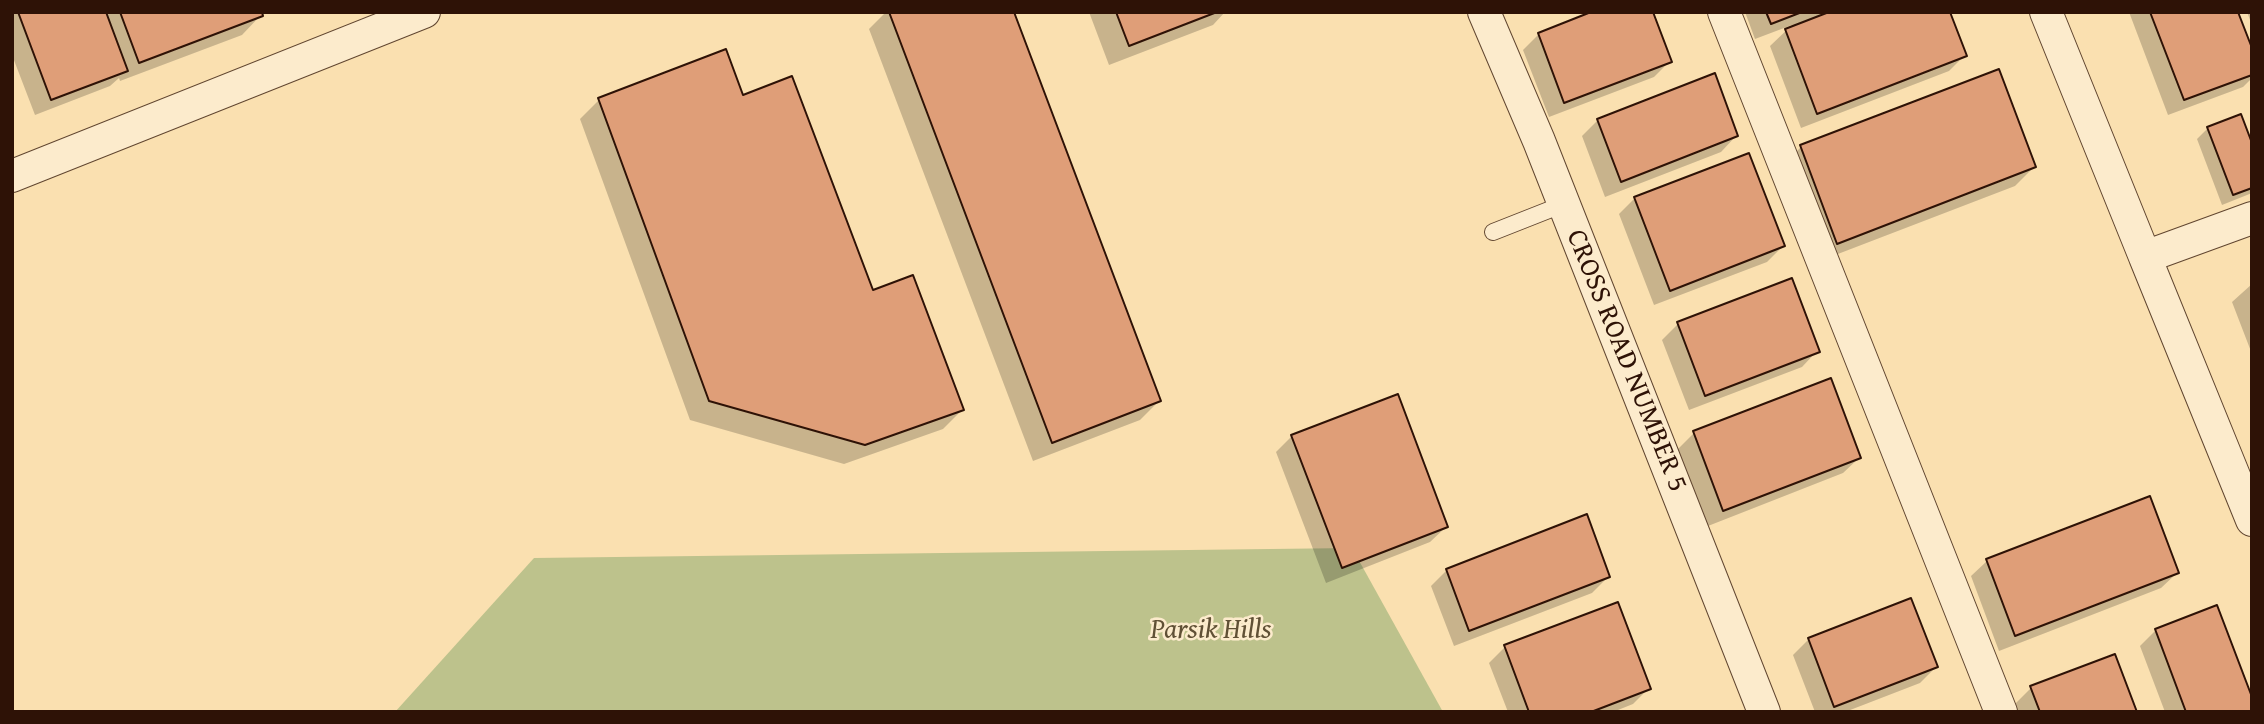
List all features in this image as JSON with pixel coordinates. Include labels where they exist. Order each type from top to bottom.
[{"type":"street","points":[[12,176],[424,12]]},
{"type":"street","name":"CROSS ROAD NUMBER 5","points":[[1483,12],[1564,204],[1764,712]]},
{"type":"street","points":[[1724,12],[2001,712]]},
{"type":"street","points":[[2046,12],[2252,520]]},
{"type":"street","points":[[2145,257],[2252,218]]},
{"type":"lane","points":[[1493,233],[1564,204]]},
{"type":"green space","name":"Parsik Hills","points":[[1352,548],[1443,712],[395,712],[534,558]]},
{"type":"building","points":[[18,12],[106,12],[128,71],[51,100]]},
{"type":"building","points":[[120,12],[262,12],[263,16],[139,63]]},
{"type":"building","points":[[889,12],[1014,12],[1161,401],[1052,443]]},
{"type":"building","points":[[1116,12],[1217,12],[1129,46]]},
{"type":"building","points":[[1591,12],[1653,12],[1672,62],[1564,103],[1538,33]]},
{"type":"building","points":[[1766,12],[1802,12],[1771,24]]},
{"type":"building","points":[[1829,12],[1950,12],[1967,56],[1817,114],[1785,29]]},
{"type":"building","points":[[2150,12],[2238,12],[2252,48],[2252,75],[2184,100]]},
{"type":"building","points":[[726,49],[743,95],[792,76],[873,290],[913,275],[964,410],[865,445],[709,401],[598,98]]},
{"type":"building","points":[[1999,69],[2036,167],[1837,244],[1800,145]]},
{"type":"building","points":[[1715,73],[1738,136],[1621,182],[1597,119]]},
{"type":"building","points":[[2241,114],[2252,143],[2252,188],[2233,195],[2207,127]]},
{"type":"building","points":[[1749,153],[1785,246],[1670,291],[1634,197]]},
{"type":"building","points":[[1792,278],[1820,352],[1705,396],[1677,322]]},
{"type":"building","points":[[1831,378],[1861,458],[1723,511],[1693,431]]},
{"type":"building","points":[[1398,394],[1448,527],[1342,568],[1291,435]]},
{"type":"building","points":[[2150,496],[2179,573],[2015,636],[1986,559]]},
{"type":"building","points":[[1587,514],[1610,577],[1469,631],[1446,569]]},
{"type":"building","points":[[1911,598],[1938,667],[1834,707],[1808,638]]},
{"type":"building","points":[[1618,602],[1651,689],[1591,712],[1529,712],[1504,645]]},
{"type":"building","points":[[2217,605],[2252,697],[2252,712],[2186,712],[2155,629]]},
{"type":"building","points":[[2115,654],[2137,712],[2040,712],[2030,686]]}]
